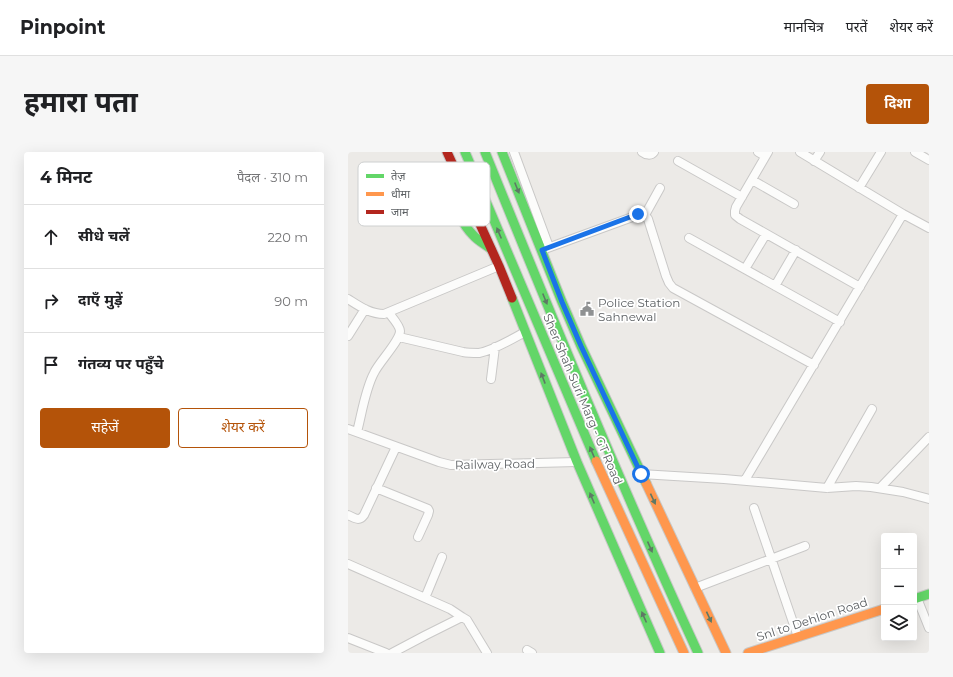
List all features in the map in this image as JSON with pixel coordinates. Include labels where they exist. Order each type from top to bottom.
[{"type":"main road","points":[[447,152],[451,162]]},
{"type":"main road","name":"Sher Shah Suri Marg - GT Road","points":[[465,152],[469,162]]},
{"type":"main road","name":"Sher Shah Suri Marg - GT Road","points":[[485,152],[489,162]]},
{"type":"main road","name":"Sher Shah Suri Marg - GT Road","points":[[502,152],[546,249],[562,302],[581,346],[726,653]]},
{"type":"main road","name":"Sher Shah Suri Marg - GT Road","points":[[490,164],[607,450],[651,551],[698,652]]},
{"type":"main road","name":"Sher Shah Suri Marg - GT Road","points":[[490,211],[594,456],[684,653]]},
{"type":"main road","points":[[467,226],[474,235],[492,250]]},
{"type":"main road","points":[[481,226],[499,266],[576,462],[660,653]]},
{"type":"main road","points":[[917,598],[929,594]]},
{"type":"main road","name":"Snl to Dehlon Road","points":[[748,653],[881,610]]},
{"type":"street","points":[[514,152],[546,249],[638,214],[645,215],[648,218],[666,276],[672,288],[814,365]]},
{"type":"street","points":[[642,152],[649,155],[654,152]]},
{"type":"street","points":[[800,152],[903,214],[928,226]]},
{"type":"street","points":[[814,160],[820,152]]},
{"type":"street","points":[[859,188],[881,152]]},
{"type":"street","points":[[915,152],[929,160]]},
{"type":"street","points":[[764,153],[752,180],[735,210],[735,215],[860,287]]},
{"type":"street","points":[[678,161],[742,197]]},
{"type":"street","points":[[752,180],[794,204]]},
{"type":"street","points":[[645,215],[660,188]]},
{"type":"street","points":[[745,480],[903,214]]},
{"type":"street","points":[[745,269],[766,234]]},
{"type":"street","points":[[689,238],[840,322]]},
{"type":"street","points":[[775,286],[796,250]]},
{"type":"street","points":[[348,299],[365,309],[378,314],[389,313],[499,266]]},
{"type":"street","points":[[348,336],[365,309]]},
{"type":"street","points":[[357,432],[367,391],[374,373],[379,363],[399,337],[399,328],[389,313]]},
{"type":"street","points":[[399,337],[463,352],[480,352],[495,347],[525,332]]},
{"type":"street","points":[[490,379],[495,347]]},
{"type":"street","points":[[827,488],[872,409]]},
{"type":"street","name":"Railway Road","points":[[348,429],[451,465],[576,462]]},
{"type":"street","points":[[880,488],[929,438]]},
{"type":"street","points":[[348,515],[358,519],[364,515],[396,446]]},
{"type":"street","points":[[641,474],[745,480],[827,488],[856,486],[880,488],[929,499]]},
{"type":"street","points":[[376,488],[428,509],[428,515],[418,537]]},
{"type":"street","points":[[754,508],[798,637]]},
{"type":"street","points":[[695,588],[805,546]]},
{"type":"street","points":[[425,598],[442,557]]},
{"type":"street","points":[[348,564],[450,609],[467,620],[487,653]]},
{"type":"street","points":[[917,603],[929,628]]},
{"type":"street","points":[[392,653],[462,617]]},
{"type":"street","points":[[348,638],[386,653]]},
{"type":"traffic: fast","points":[[465,152],[469,162]]},
{"type":"traffic: fast","points":[[485,152],[489,162]]},
{"type":"traffic: fast","points":[[502,152],[581,346],[646,483]]},
{"type":"traffic: fast","points":[[490,164],[588,404],[698,653]]},
{"type":"traffic: fast","points":[[490,211],[596,461]]},
{"type":"traffic: fast","points":[[466,226],[479,241],[491,249]]},
{"type":"traffic: fast","points":[[512,298],[577,462],[660,653]]},
{"type":"traffic: fast","points":[[917,598],[929,594]]},
{"type":"traffic: slow","points":[[596,461],[684,653]]},
{"type":"traffic: slow","points":[[646,483],[726,653]]},
{"type":"traffic: slow","points":[[748,653],[881,610]]},
{"type":"traffic: jam","points":[[447,152],[452,162]]},
{"type":"traffic: jam","points":[[481,226],[512,298]]},
{"type":"place","name":"Police Station Sahnewal","points":[[587,309]]},
{"type":"route","points":[[638,214],[542,250],[581,346],[641,474]]}]
